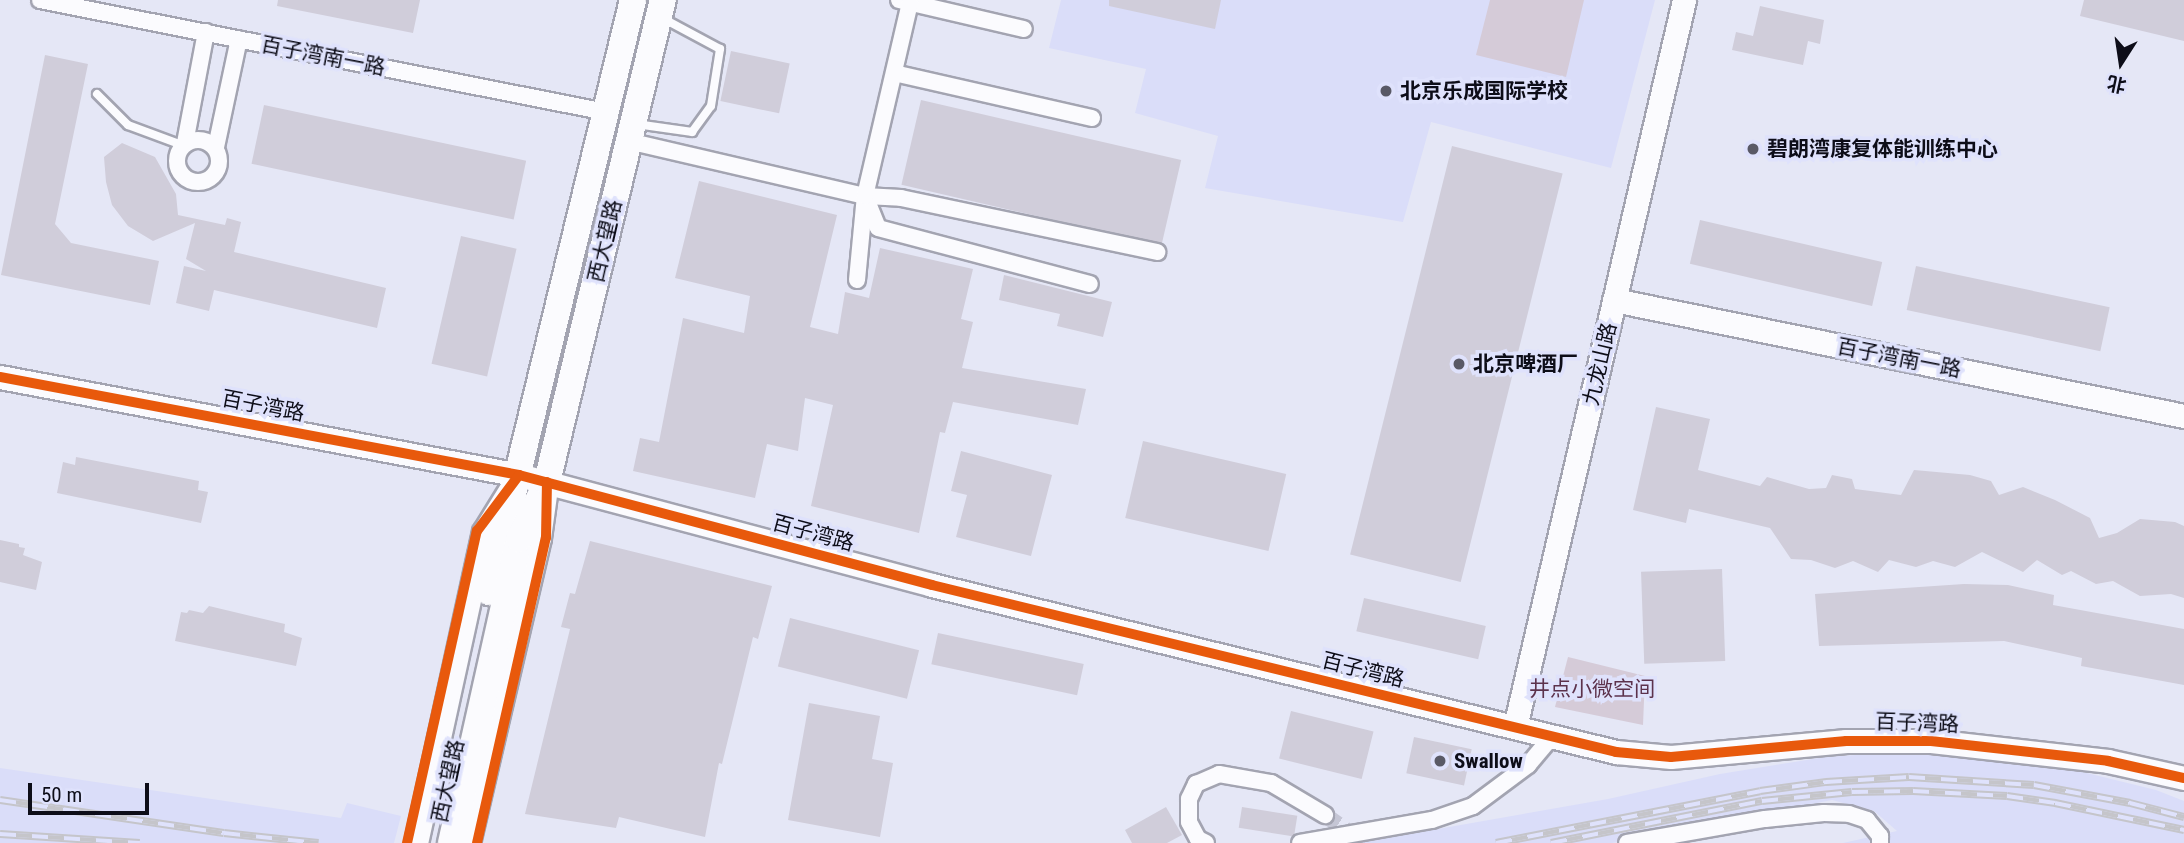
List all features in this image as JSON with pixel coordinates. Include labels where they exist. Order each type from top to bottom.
[{"type":"main road","name":"西大望路","points":[[434,843],[501,534],[519,475],[633,0]]},
{"type":"main road","name":"西大望路","points":[[450,843],[519,539],[547,482],[661,8]]},
{"type":"street","name":"百子湾南一路","points":[[40,0],[606,111]]},
{"type":"street","name":"九龙山路","points":[[1515,727],[1684,0]]},
{"type":"street","points":[[857,280],[865,196],[894,73],[904,1],[1024,29]]},
{"type":"street","points":[[206,33],[185,143],[176,158],[180,174],[195,182],[211,178],[220,163],[216,148],[239,39]]},
{"type":"street","points":[[894,73],[1092,118]]},
{"type":"street","points":[[631,132],[865,196],[901,198],[1157,252]]},
{"type":"street","points":[[185,143],[201,139],[216,148]]},
{"type":"street","points":[[865,196],[878,228],[1090,284]]},
{"type":"street","name":"百子湾南一路","points":[[1614,300],[2184,416]]},
{"type":"street","name":"百子湾路","points":[[0,377],[519,475],[932,585],[1616,752],[1671,757],[1846,741],[1931,741],[2108,761],[2184,778]]},
{"type":"street","name":"西大望路","points":[[416,843],[484,532],[519,475]]},
{"type":"street","name":"西大望路","points":[[468,843],[538,538],[547,482]]},
{"type":"street","points":[[1300,843],[1432,820],[1473,806],[1528,765],[1552,736]]},
{"type":"street","points":[[1206,843],[1198,839],[1189,822],[1189,799],[1196,784],[1219,774],[1271,783],[1325,815]]},
{"type":"street","points":[[1627,843],[1765,819],[1824,813],[1849,814],[1867,820],[1880,836],[1880,843]]},
{"type":"lane","points":[[631,132],[692,132],[711,106],[720,48],[661,8]]},
{"type":"lane","points":[[97,94],[128,125],[178,144],[185,143]]},
{"type":"shaded area","name":"北京乐成国际学校","points":[[1061,0],[1655,0],[1611,168],[1431,122],[1403,222],[1205,188],[1218,136],[1135,113],[1146,69],[1049,48]]},
{"type":"shaded area","points":[[1902,752],[1980,755],[2050,764],[2156,790],[2184,801],[2184,843],[1843,843],[1897,831],[1874,811],[1832,800],[1612,843],[1358,843],[1608,799],[1720,774],[1825,757]]},
{"type":"shaded area","points":[[0,768],[341,818],[347,803],[401,816],[394,843],[0,843]]},
{"type":"green space","points":[[1490,0],[1584,0],[1566,77],[1476,55]]},
{"type":"green space","name":"井点小微空间","points":[[1568,657],[1645,676],[1643,725],[1555,707]]},
{"type":"building","points":[[278,0],[420,0],[413,33],[277,6]]},
{"type":"building","points":[[1109,0],[1221,0],[1215,29],[1109,6]]},
{"type":"building","points":[[2084,0],[2184,0],[2184,41],[2080,16]]},
{"type":"building","points":[[1760,6],[1824,20],[1820,44],[1808,41],[1803,65],[1732,50],[1736,32],[1753,36]]},
{"type":"building","points":[[731,51],[790,63],[779,113],[720,101]]},
{"type":"building","points":[[45,55],[88,64],[55,224],[71,243],[159,261],[150,305],[1,275]]},
{"type":"building","points":[[921,100],[1181,160],[1162,245],[901,185]]},
{"type":"building","points":[[264,105],[526,161],[514,219],[252,164]]},
{"type":"building","points":[[122,143],[155,157],[176,194],[178,215],[225,225],[227,218],[241,222],[234,252],[386,288],[377,328],[214,290],[209,311],[176,303],[184,266],[206,271],[186,259],[195,223],[153,241],[128,226],[112,205],[106,182],[104,157]]},
{"type":"building","name":"北京啤酒厂","points":[[1452,146],[1563,174],[1461,582],[1350,554]]},
{"type":"building","points":[[699,181],[837,215],[810,327],[838,334],[845,292],[869,298],[880,248],[973,269],[961,319],[973,322],[962,368],[1086,389],[1078,425],[953,402],[945,433],[940,432],[919,533],[811,506],[833,405],[805,398],[798,451],[767,444],[755,498],[633,471],[640,438],[659,442],[683,318],[744,333],[750,296],[675,278]]},
{"type":"building","points":[[1700,220],[1882,262],[1872,306],[1690,264]]},
{"type":"building","points":[[461,236],[517,249],[487,376],[432,364]]},
{"type":"building","points":[[1916,266],[2110,307],[2100,351],[1907,310]]},
{"type":"building","points":[[1004,275],[1112,302],[1103,337],[1057,326],[1060,314],[999,300]]},
{"type":"building","points":[[1656,407],[1710,419],[1698,470],[1760,486],[1767,477],[1809,489],[1826,488],[1832,475],[1852,479],[1855,489],[1901,495],[1914,470],[1970,475],[1991,481],[1999,495],[2023,487],[2090,518],[2099,538],[2117,533],[2140,519],[2175,522],[2184,526],[2184,598],[2171,594],[2140,596],[2113,581],[2096,584],[2071,571],[2062,575],[2037,560],[2023,572],[1982,552],[1955,567],[1933,561],[1916,567],[1889,560],[1878,572],[1853,561],[1835,568],[1811,560],[1791,559],[1770,528],[1689,509],[1686,523],[1633,510]]},
{"type":"building","points":[[1143,441],[1286,474],[1268,551],[1125,518]]},
{"type":"building","points":[[961,451],[1052,475],[1031,556],[956,537],[967,495],[951,491]]},
{"type":"building","points":[[76,457],[199,481],[198,490],[208,492],[201,523],[57,493],[63,462],[75,465]]},
{"type":"building","points":[[0,540],[19,544],[19,547],[25,548],[23,555],[42,562],[36,590],[0,582]]},
{"type":"building","points":[[590,541],[772,586],[758,639],[753,637],[722,764],[719,763],[705,837],[619,817],[616,828],[525,814],[570,629],[561,627],[570,593],[575,594]]},
{"type":"building","points":[[1722,569],[1725,661],[1644,664],[1641,572]]},
{"type":"building","points":[[1964,584],[2008,585],[2054,595],[2053,605],[2184,629],[2184,685],[2081,666],[2082,658],[2004,641],[1819,646],[1815,594]]},
{"type":"building","points":[[1364,598],[1486,626],[1478,659],[1356,631]]},
{"type":"building","points":[[209,606],[285,624],[284,632],[302,638],[296,666],[175,641],[181,612],[187,613],[189,610],[203,613]]},
{"type":"building","points":[[790,618],[919,650],[907,699],[778,667]]},
{"type":"building","points":[[938,633],[1084,664],[1077,695],[931,664]]},
{"type":"building","points":[[809,703],[880,716],[872,759],[893,763],[880,837],[788,820]]},
{"type":"building","points":[[1291,711],[1373,732],[1362,779],[1279,759]]},
{"type":"building","name":"Swallow","points":[[1414,737],[1472,749],[1464,785],[1406,773]]},
{"type":"building","points":[[1166,807],[1182,835],[1167,843],[1132,843],[1125,830]]},
{"type":"building","points":[[1242,807],[1297,816],[1294,837],[1239,828]]},
{"type":"tunnel","points":[[1325,815],[1364,843]]},
{"type":"railway","points":[[1496,843],[1760,791],[1826,782],[1909,777],[2034,785],[2130,803],[2184,817]]},
{"type":"railway","points":[[1551,843],[1762,801],[1852,792],[1913,791],[2007,796],[2055,803],[2184,830]]},
{"type":"railway","points":[[0,800],[224,833],[318,843]]},
{"type":"railway","points":[[0,834],[140,843]]},
{"type":"cycle path","points":[[0,377],[519,475],[932,585],[1616,752],[1671,757],[1846,741],[1931,741],[2108,761],[2184,778]]},
{"type":"cycle path","points":[[407,843],[477,531],[519,475]]},
{"type":"cycle path","points":[[477,843],[546,538],[547,482]]},
{"type":"place","name":"北京乐成国际学校","points":[[1386,91]]},
{"type":"place","name":"碧朗湾康复体能训练中心","points":[[1753,149]]},
{"type":"place","name":"北京啤酒厂","points":[[1459,364]]},
{"type":"place","name":"Swallow","points":[[1440,761]]}]
